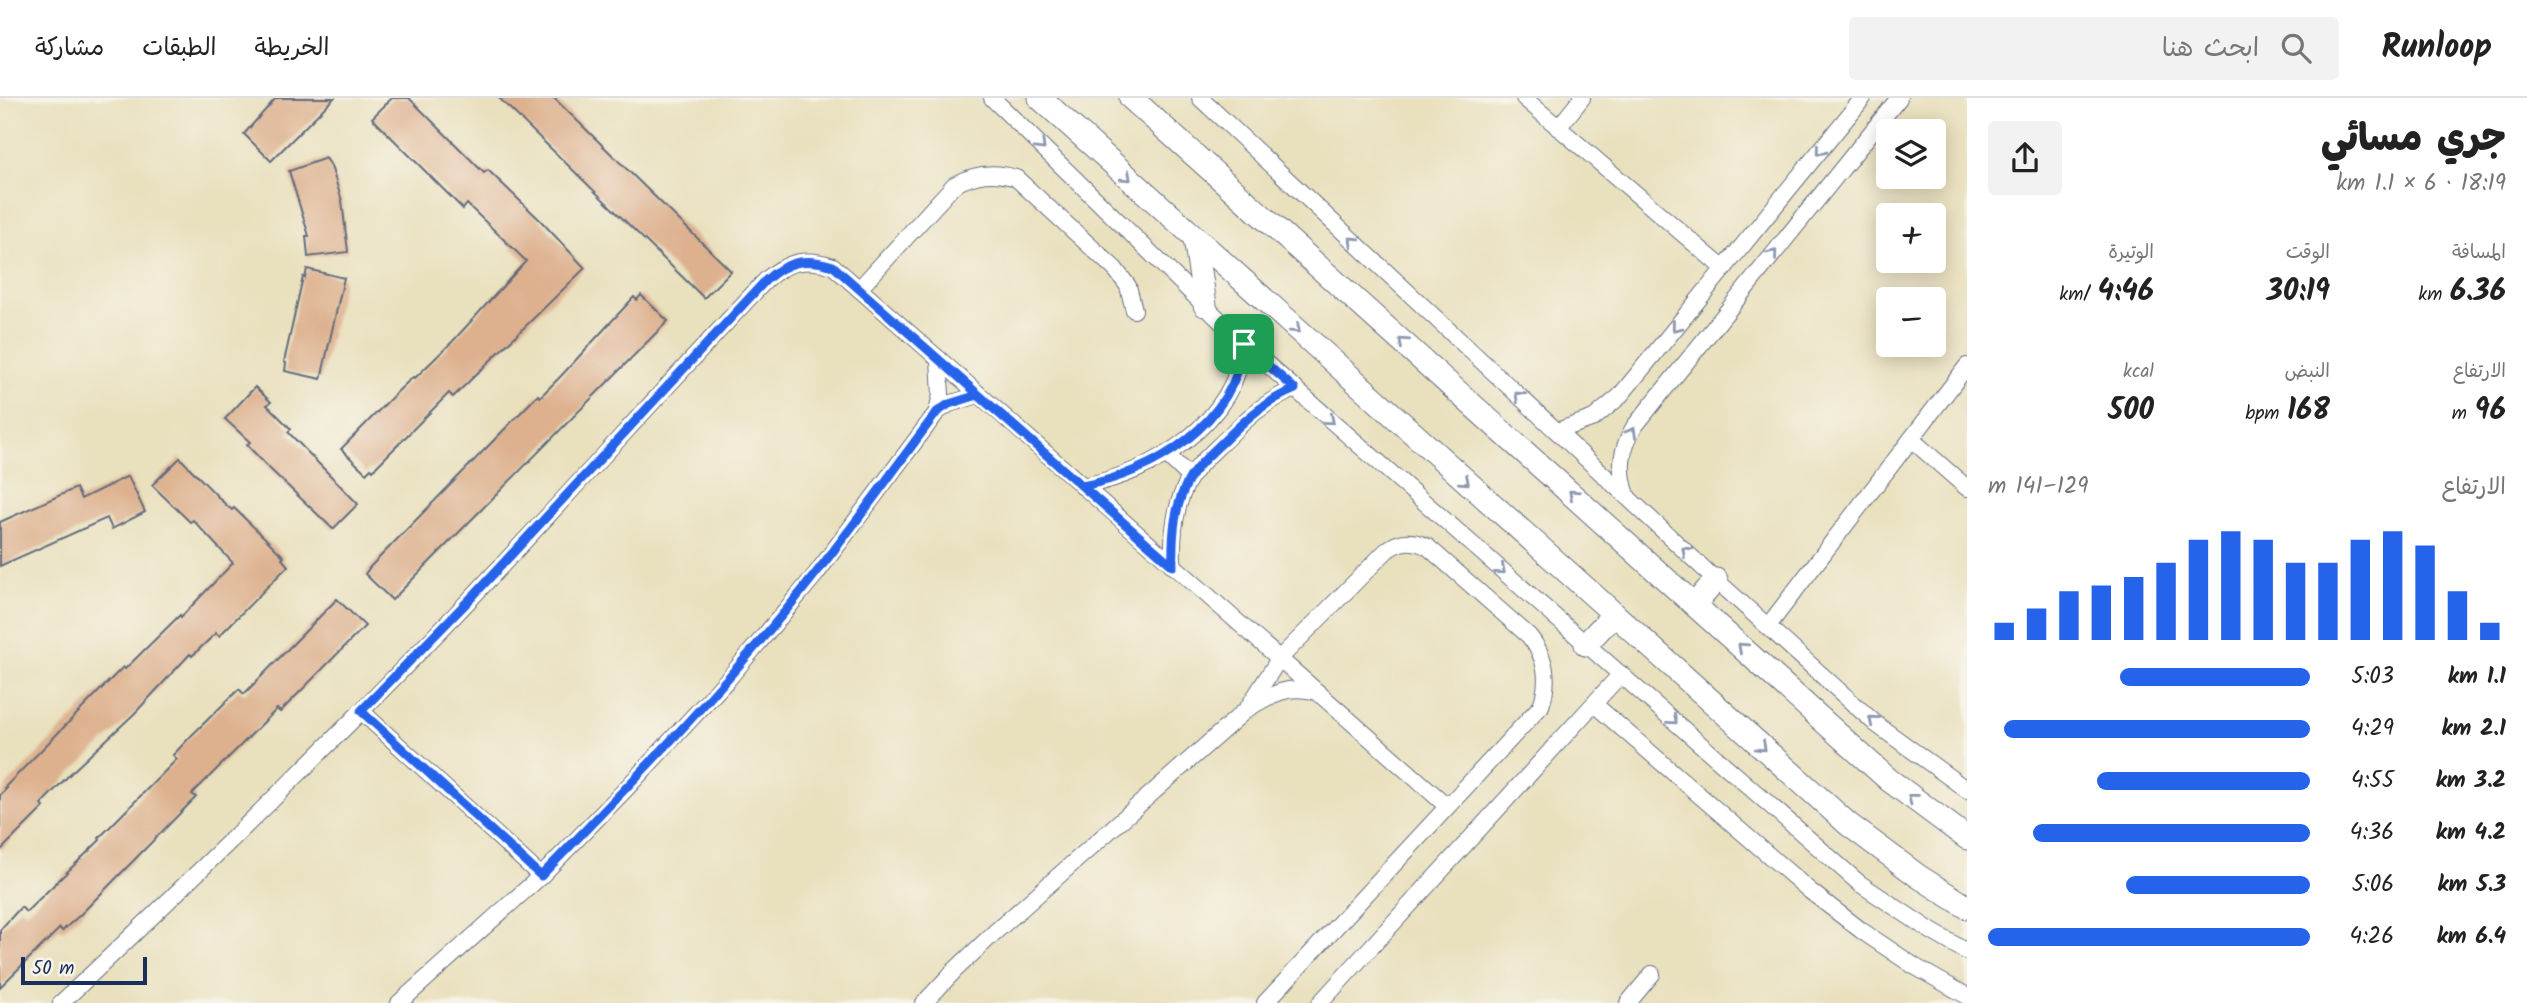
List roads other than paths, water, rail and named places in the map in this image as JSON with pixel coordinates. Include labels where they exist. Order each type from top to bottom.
[{"type":"street","points":[[992,98],[1244,344],[1586,644],[1859,883],[1967,952]]},
{"type":"street","points":[[1040,98],[1848,824],[1918,876],[1963,901]]},
{"type":"street","points":[[1131,98],[1889,780],[1967,838]]},
{"type":"street","points":[[1200,98],[1716,580],[1876,724],[1967,790]]},
{"type":"street","points":[[1524,98],[1724,269]]},
{"type":"street","points":[[1558,128],[1582,98]]},
{"type":"street","points":[[1557,431],[1594,418],[1619,397],[1863,98]]},
{"type":"street","points":[[1628,497],[1622,483],[1622,454],[1634,427],[1899,98]]},
{"type":"street","points":[[859,289],[954,185],[973,176],[994,174],[1016,178],[1115,269],[1128,286],[1133,310]]},
{"type":"street","points":[[1195,239],[1205,305]]},
{"type":"street","points":[[61,1003],[225,847],[361,711],[473,596],[777,270],[804,260],[833,266],[1447,806]]},
{"type":"street","points":[[1173,566],[1172,537],[1178,506],[1190,477],[1242,402],[1238,375],[1244,344]]},
{"type":"street","points":[[937,412],[941,395],[939,359]]},
{"type":"street","points":[[1768,626],[1967,366]]},
{"type":"street","points":[[1082,486],[1110,481],[1167,454],[1195,432],[1223,403],[1273,399],[1295,389]]},
{"type":"street","points":[[399,1003],[541,876],[729,678],[816,574],[937,412],[949,404],[978,395]]},
{"type":"street","points":[[1911,439],[1967,488]]},
{"type":"street","points":[[1167,454],[1190,477]]},
{"type":"street","points":[[1247,709],[1279,659],[1385,552],[1397,543],[1412,541],[1428,547],[1536,644],[1544,661],[1547,684],[1541,706],[1265,1003]]},
{"type":"street","points":[[1695,604],[1716,580]]},
{"type":"street","points":[[1586,644],[1614,614]]},
{"type":"street","points":[[1320,1003],[1621,674]]},
{"type":"street","points":[[924,1003],[995,932],[1247,709],[1277,692],[1297,687],[1315,691]]},
{"type":"street","points":[[1594,704],[1810,891],[1914,966],[1967,996]]},
{"type":"street","points":[[361,711],[541,876]]},
{"type":"street","points":[[1628,1003],[1652,974]]}]
